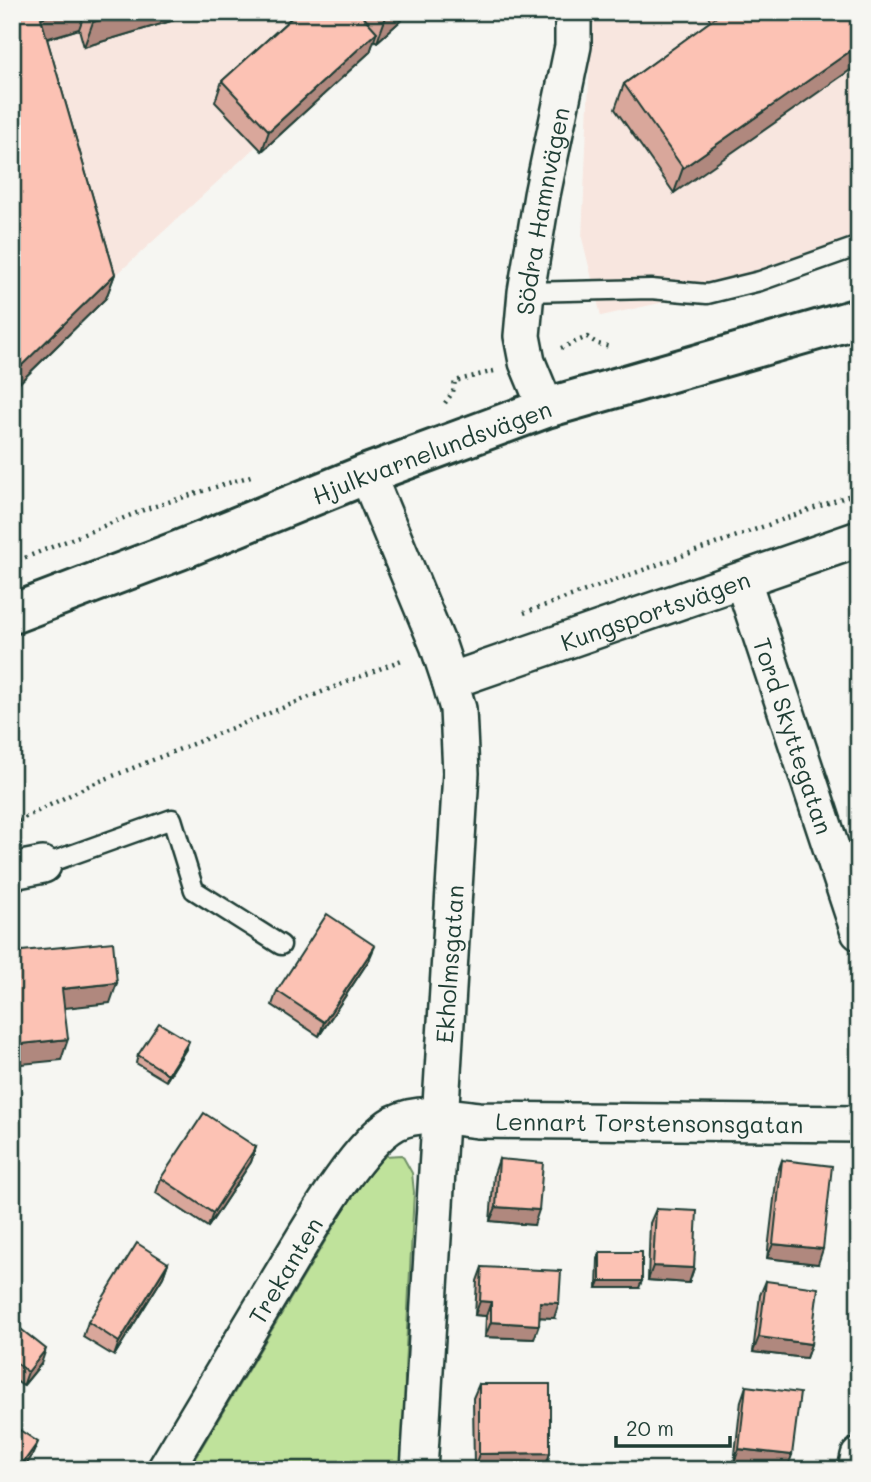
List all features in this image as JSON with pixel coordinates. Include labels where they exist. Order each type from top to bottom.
[{"type":"street","name":"Södra Hamnvägen","points":[[546,408],[527,362],[522,336],[526,292],[542,195],[573,46],[573,12]]},
{"type":"street","name":"Hjulkvarnelundsvägen","points":[[12,614],[367,474],[546,408],[859,318]]},
{"type":"street","name":"Ekholmsgatan","points":[[367,474],[438,645],[458,709],[461,773],[419,1470]]},
{"type":"street","name":"Kungsportsvägen","points":[[450,681],[859,539]]},
{"type":"street","name":"Tord Skyttegatan","points":[[743,581],[859,932]]},
{"type":"street","name":"Lennart Torstensonsgatan","points":[[439,1115],[478,1120],[859,1124]]},
{"type":"street","name":"Trekanten","points":[[165,1470],[347,1172],[380,1132],[388,1127],[411,1116],[439,1115]]},
{"type":"street","points":[[856,1470],[859,1456]]},
{"type":"lane","points":[[526,292],[651,289],[706,294],[760,281],[859,246]]},
{"type":"lane","points":[[27,868],[172,819],[194,890],[281,945]]},
{"type":"shaded area","points":[[12,12],[402,12],[12,371]]},
{"type":"shaded area","points":[[592,12],[859,12],[859,234],[669,301],[601,316],[582,238]]},
{"type":"green space","points":[[402,1155],[412,1173],[414,1192],[405,1368],[404,1470],[188,1470],[355,1191],[384,1156]]},
{"type":"building","points":[[12,12],[61,12],[41,18],[115,274],[18,369],[12,350]]},
{"type":"building","points":[[90,12],[126,12],[93,22]]},
{"type":"building","points":[[298,12],[359,12],[377,32],[269,131],[222,81]]},
{"type":"building","points":[[723,12],[859,12],[859,45],[683,168],[624,84]]},
{"type":"building","points":[[327,914],[375,946],[324,1022],[277,991]]},
{"type":"building","points":[[113,942],[117,983],[62,989],[68,1039],[12,1045],[12,952]]},
{"type":"building","points":[[159,1023],[189,1041],[168,1074],[138,1055]]},
{"type":"building","points":[[204,1113],[256,1147],[213,1213],[161,1178]]},
{"type":"building","points":[[499,1159],[543,1163],[539,1210],[496,1207]]},
{"type":"building","points":[[782,1160],[832,1166],[823,1249],[773,1244]]},
{"type":"building","points":[[656,1209],[697,1211],[694,1268],[653,1266]]},
{"type":"building","points":[[137,1243],[168,1263],[119,1342],[88,1322]]},
{"type":"building","points":[[600,1252],[642,1252],[642,1281],[600,1281]]},
{"type":"building","points":[[482,1267],[561,1271],[559,1303],[540,1302],[539,1325],[491,1322],[491,1302],[480,1301]]},
{"type":"building","points":[[766,1281],[818,1288],[811,1344],[759,1337]]},
{"type":"building","points":[[12,1322],[46,1349],[28,1372],[12,1359]]},
{"type":"building","points":[[479,1384],[550,1384],[550,1453],[479,1454]]},
{"type":"building","points":[[746,1386],[800,1393],[792,1455],[739,1449]]},
{"type":"building","points":[[12,1425],[38,1442],[18,1470],[12,1470]]},
{"type":"building","points":[[608,1463],[670,1469],[607,1470]]}]
